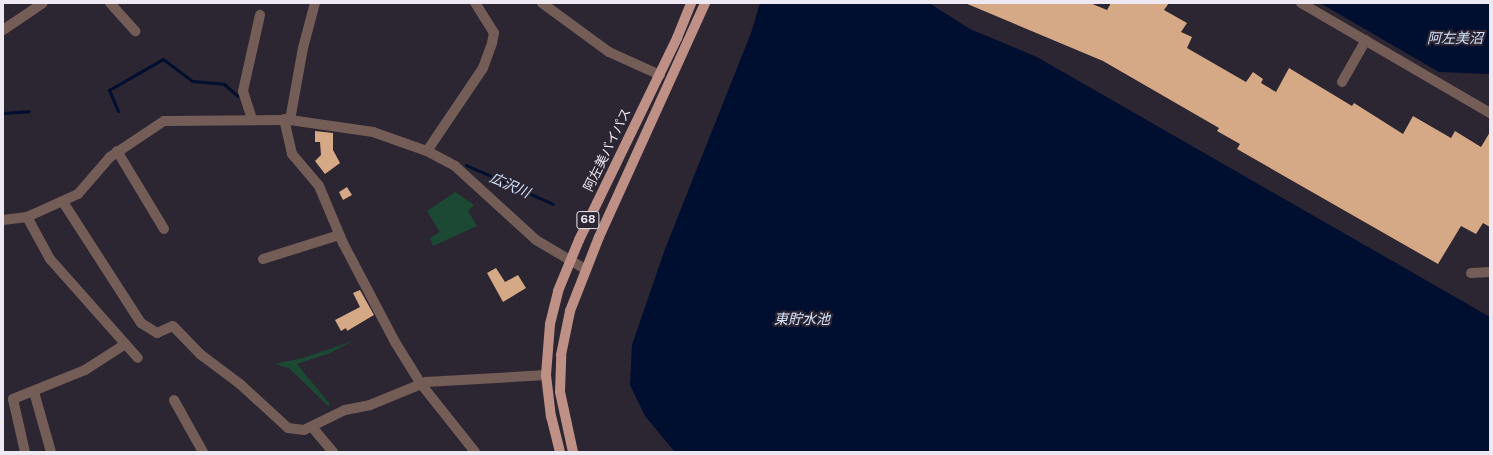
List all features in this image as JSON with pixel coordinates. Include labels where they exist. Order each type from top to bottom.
[{"type":"main road","name":"阿左美バイパス","points":[[560,452],[551,417],[546,376],[554,305],[569,262],[660,75],[691,3]]},
{"type":"main road","name":"68","points":[[574,452],[562,410],[561,355],[570,311],[585,269],[705,3]]},
{"type":"street","points":[[3,30],[44,3]]},
{"type":"street","points":[[110,3],[135,31]]},
{"type":"street","points":[[315,3],[287,120],[292,154],[319,186],[339,235],[395,342],[421,384],[475,452]]},
{"type":"street","points":[[542,3],[609,52],[660,75]]},
{"type":"street","points":[[1301,3],[1490,113]]},
{"type":"street","points":[[427,151],[483,68],[494,33],[479,4]]},
{"type":"street","points":[[252,119],[243,91],[260,16]]},
{"type":"street","points":[[1342,82],[1366,40]]},
{"type":"street","points":[[3,220],[27,217],[78,194],[117,151],[158,124],[173,118],[287,120],[373,132],[427,151],[455,166],[518,226],[569,262],[585,269]]},
{"type":"street","points":[[117,151],[164,229]]},
{"type":"street","points":[[63,202],[141,323],[157,333],[173,326],[200,354],[240,384],[285,426],[298,430],[312,427],[345,410],[370,405],[421,384],[546,376]]},
{"type":"street","points":[[27,217],[50,259],[124,345],[138,358]]},
{"type":"street","points":[[263,259],[339,235]]},
{"type":"street","points":[[1471,273],[1490,272]]},
{"type":"street","points":[[25,452],[12,402],[85,370],[124,345]]},
{"type":"street","points":[[34,392],[50,452]]},
{"type":"street","points":[[174,400],[203,452]]},
{"type":"street","points":[[312,427],[333,452]]},
{"type":"green space","points":[[455,192],[474,205],[468,211],[477,226],[433,246],[430,238],[440,232],[427,211]]},
{"type":"green space","points":[[353,341],[330,353],[297,364],[329,403],[329,407],[289,368],[274,364],[303,358]]},
{"type":"water","name":"東貯水池","points":[[760,3],[929,3],[970,29],[1037,57],[1490,317],[1490,452],[675,452],[645,416],[630,385],[632,345],[665,249],[751,33]]},
{"type":"water","name":"阿左美沼","points":[[1320,3],[1490,3],[1490,74],[1439,72]]},
{"type":"building","points":[[965,3],[1090,3],[1107,10],[1111,3],[1169,3],[1164,10],[1187,23],[1181,32],[1192,37],[1187,48],[1246,82],[1253,72],[1263,79],[1261,83],[1276,92],[1289,68],[1352,106],[1354,103],[1403,134],[1413,116],[1451,138],[1455,131],[1481,147],[1490,132],[1490,227],[1483,223],[1476,234],[1461,226],[1438,264],[1237,149],[1240,144],[1217,131],[1219,128],[1103,61]]},
{"type":"building","points":[[315,131],[333,133],[333,150],[340,163],[325,174],[315,161],[321,155],[320,142],[315,142]]},
{"type":"building","points":[[347,187],[352,195],[343,200],[339,192]]},
{"type":"building","points":[[496,268],[505,282],[518,275],[526,288],[503,302],[487,273]]},
{"type":"building","points":[[360,290],[374,315],[347,331],[346,328],[341,331],[335,320],[360,307],[353,293]]},
{"type":"waterway","points":[[118,111],[109,90],[163,59],[192,81],[224,84],[238,96]]},
{"type":"waterway","name":"広沢川","points":[[3,113],[29,111]]},
{"type":"waterway","name":"広沢川","points":[[466,165],[553,204]]}]
